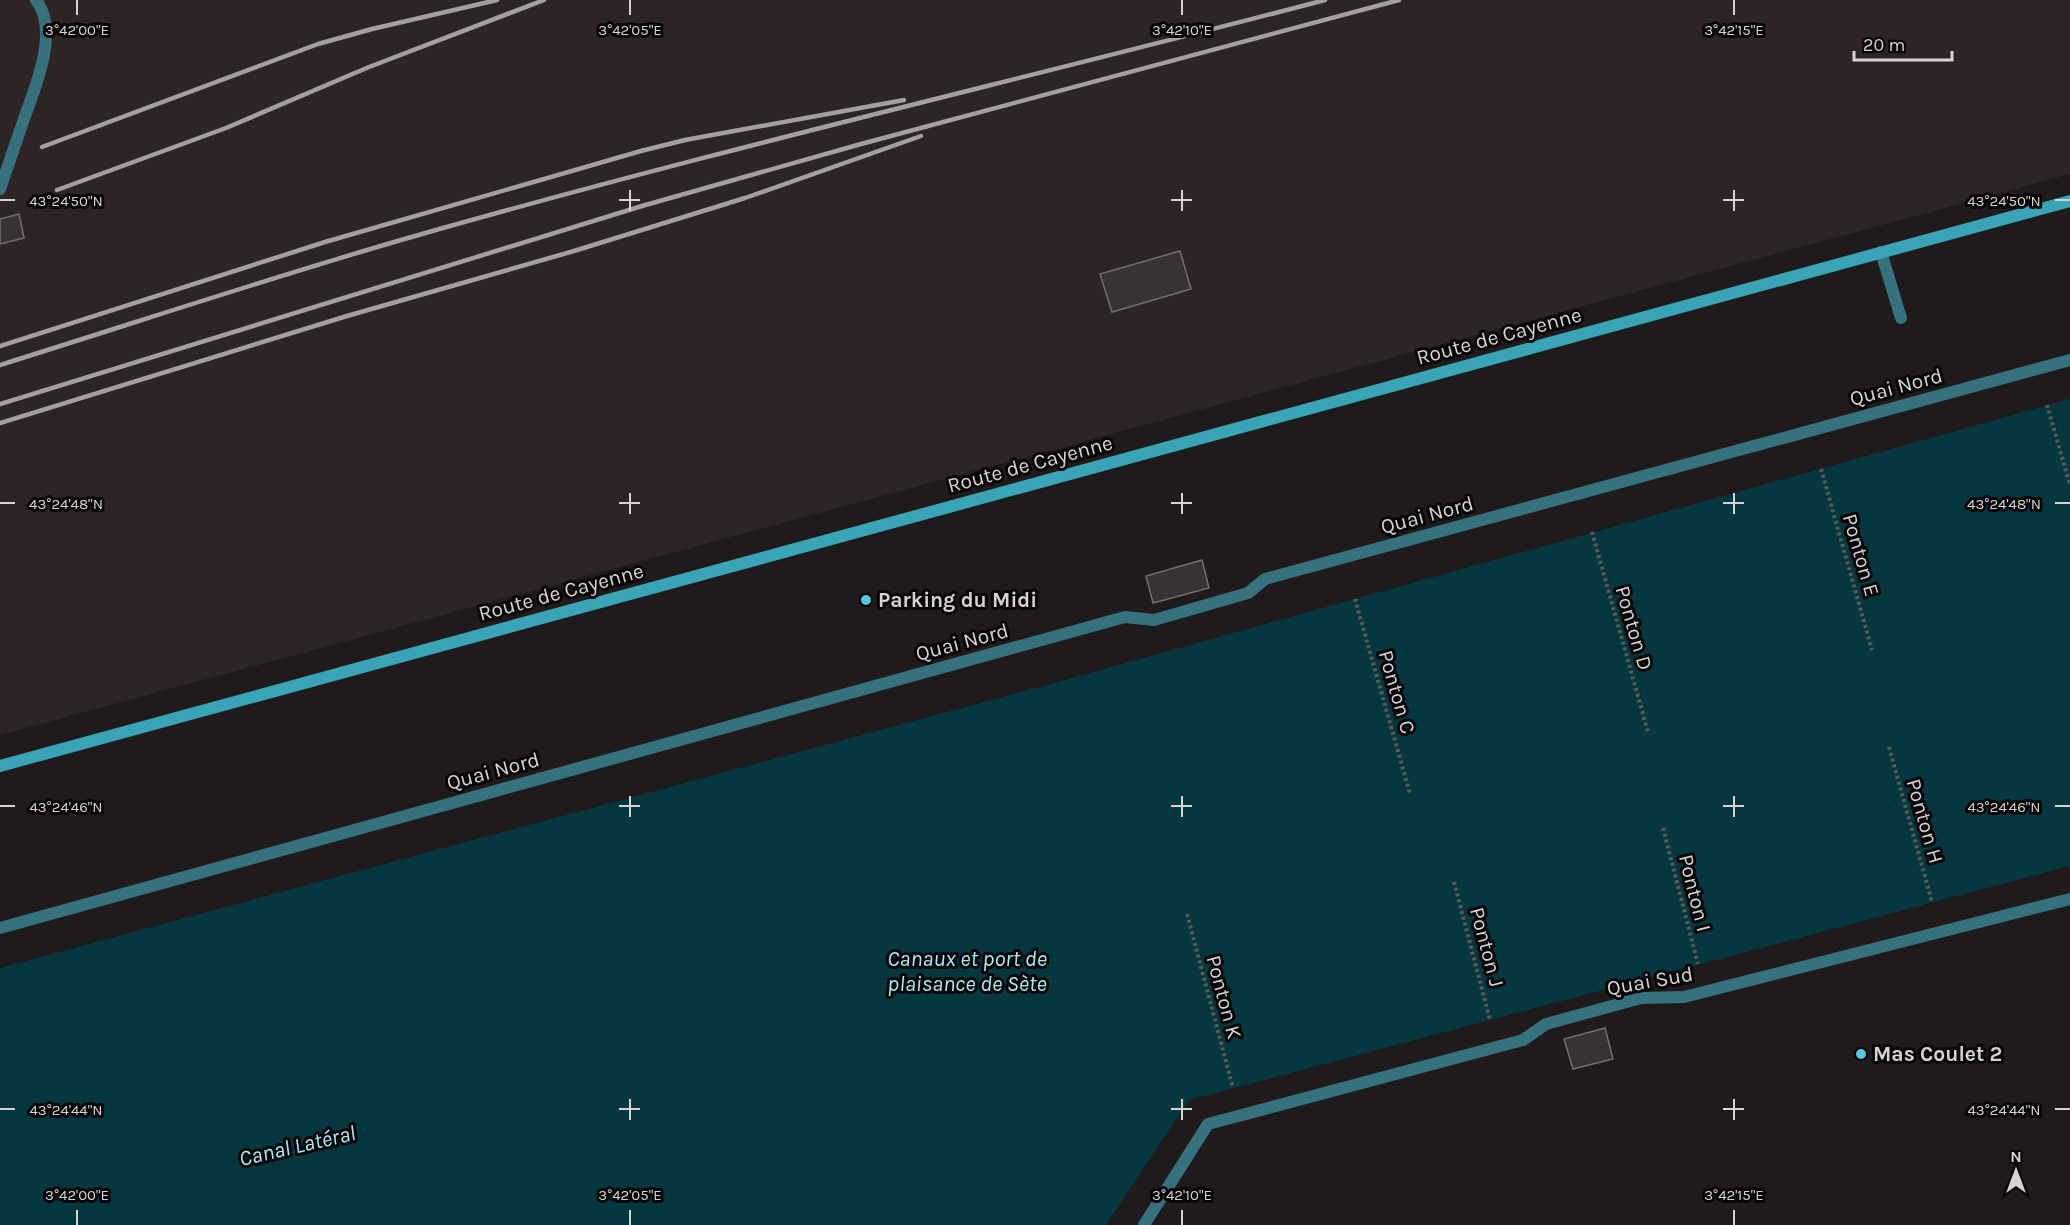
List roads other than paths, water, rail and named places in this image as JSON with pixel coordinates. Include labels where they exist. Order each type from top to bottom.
[{"type":"street","name":"Route de Cayenne","points":[[0,766],[2070,201]]},
{"type":"lane","points":[[0,189],[38,76],[45,44],[46,23],[36,0]]},
{"type":"lane","points":[[1881,252],[1901,318]]},
{"type":"lane","name":"Quai Nord","points":[[0,928],[1125,617],[1154,620],[1248,593],[1265,579],[2070,360]]},
{"type":"lane","name":"Quai Sud","points":[[1144,1225],[1208,1124],[1523,1040],[1546,1024],[1641,998],[1684,997],[2070,899]]},
{"type":"water","name":"Canaux et port de plaisance de Sète","points":[[2070,399],[2070,866],[1189,1100],[1106,1225],[0,1225],[0,968],[1065,680]]},
{"type":"railway","points":[[42,147],[318,44],[497,0]]},
{"type":"railway","points":[[57,190],[226,128],[369,67],[544,0]]},
{"type":"railway","points":[[0,365],[316,265],[534,203],[760,143],[1325,0]]},
{"type":"railway","points":[[0,404],[642,206],[861,144],[1399,0]]},
{"type":"railway","points":[[0,346],[325,242],[641,151],[685,140],[904,100]]},
{"type":"railway","points":[[0,423],[347,316],[574,251],[745,198],[921,136]]},
{"type":"place","name":"Parking du Midi","points":[[866,600]]},
{"type":"place","name":"Mas Coulet 2","points":[[1861,1054]]},
{"type":"water label","name":"Canal Latéral","points":[[297,1145]]}]
